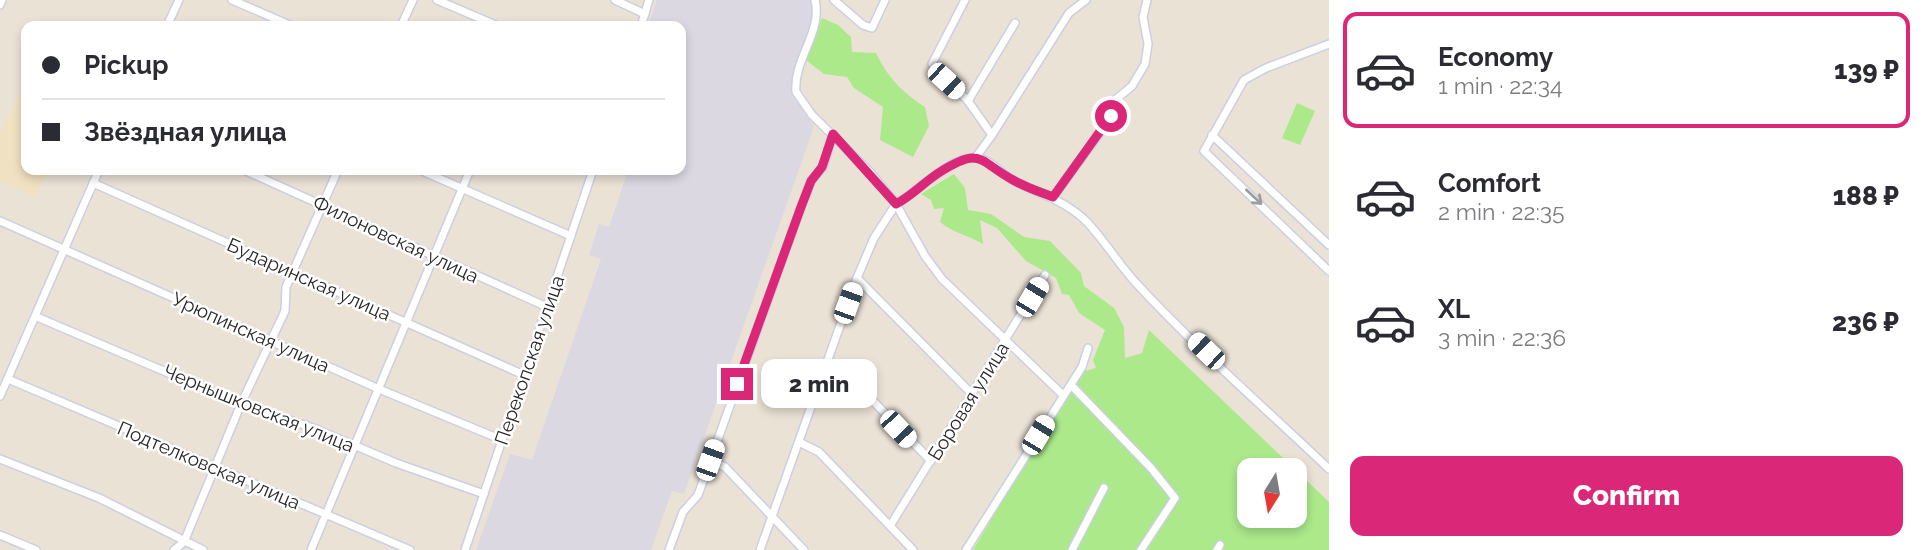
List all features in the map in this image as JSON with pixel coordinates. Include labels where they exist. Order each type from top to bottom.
[{"type":"street","points":[[169,21],[179,0]]},
{"type":"street","points":[[232,0],[280,21]]},
{"type":"street","points":[[403,21],[413,0]]},
{"type":"street","points":[[437,0],[486,21]]},
{"type":"street","points":[[615,0],[645,14]]},
{"type":"street","points":[[643,21],[649,0]]},
{"type":"street","points":[[824,0],[815,0],[818,14],[800,64],[796,92],[812,115],[833,134],[896,204],[925,256],[942,279],[1063,395]]},
{"type":"street","points":[[834,0],[863,25],[872,28],[885,0]]},
{"type":"street","points":[[965,0],[932,64],[968,101],[992,135]]},
{"type":"street","points":[[976,157],[1069,13],[1086,0]]},
{"type":"street","points":[[1053,197],[1107,123],[1114,101],[1132,86],[1145,64],[1148,44],[1143,17],[1147,0]]},
{"type":"street","points":[[968,101],[1014,23]]},
{"type":"street","points":[[1329,44],[1266,68],[1244,80],[1204,151],[1329,271]]},
{"type":"street","points":[[669,550],[683,512],[698,495],[801,207],[811,181],[822,167],[833,134]]},
{"type":"street","points":[[1212,135],[1329,245]]},
{"type":"street","points":[[760,550],[874,238],[896,204],[914,195],[937,174],[959,161],[976,157],[987,161],[1012,180],[1053,197],[1087,223],[1136,284],[1329,469]]},
{"type":"street","points":[[0,396],[37,317],[97,175]]},
{"type":"street","name":"Филоновская улица","points":[[255,175],[547,307]]},
{"type":"street","points":[[173,550],[184,542],[241,404],[285,311],[286,287],[336,175]]},
{"type":"street","points":[[431,175],[571,236]]},
{"type":"street","points":[[311,550],[468,175]]},
{"type":"street","name":"Перекопская улица","points":[[465,550],[591,175]]},
{"type":"street","name":"Бударинская улица","points":[[93,183],[524,375]]},
{"type":"street","name":"Урюпинская улица","points":[[0,221],[379,389],[502,440]]},
{"type":"street","name":"Боровая улица","points":[[890,526],[1045,275]]},
{"type":"street","points":[[858,278],[972,394]]},
{"type":"street","name":"Чернышковская улица","points":[[37,317],[241,404],[316,429],[484,494]]},
{"type":"street","points":[[966,550],[1082,367],[1088,348]]},
{"type":"street","points":[[828,365],[850,377],[931,461]]},
{"type":"street","name":"Подтелковская улица","points":[[8,379],[410,550]]},
{"type":"street","points":[[1070,385],[1151,468],[1175,498],[1141,550]]},
{"type":"street","points":[[799,442],[819,452],[913,550]]},
{"type":"street","points":[[0,459],[148,520],[203,550]]},
{"type":"street","points":[[710,460],[725,467],[804,550]]},
{"type":"street","points":[[1072,550],[1104,488]]},
{"type":"street","points":[[0,535],[36,550]]},
{"type":"shaded area","points":[[657,0],[811,0],[814,18],[792,84],[794,95],[814,127],[684,494],[672,491],[651,550],[476,550],[510,454],[532,460],[601,259],[589,255],[599,224],[609,227],[626,175],[686,175],[686,21],[650,21]]},
{"type":"shaded area","points":[[21,91],[21,175],[47,175],[36,197],[0,181],[0,133]]},
{"type":"green space","points":[[822,18],[838,25],[851,37],[852,52],[876,53],[896,84],[925,107],[929,126],[913,157],[880,140],[883,107],[854,88],[847,77],[824,74],[806,60]]},
{"type":"green space","points":[[1297,103],[1315,111],[1300,145],[1282,138]]},
{"type":"green space","points":[[954,174],[965,188],[968,210],[991,214],[1024,237],[1050,241],[1081,273],[1084,286],[1114,308],[1124,327],[1125,358],[1142,353],[1149,330],[1283,458],[1237,458],[1237,528],[1307,528],[1307,481],[1329,502],[1329,550],[973,550],[1038,441],[1085,371],[1096,368],[1093,360],[1105,330],[1079,313],[1069,295],[1062,294],[1056,278],[1026,261],[997,228],[980,220],[983,244],[940,222],[944,208],[934,209],[931,200],[921,194]]},
{"type":"route","points":[[737,384],[801,207],[811,181],[822,167],[833,134],[896,204],[914,195],[937,174],[959,161],[976,157],[987,161],[1012,180],[1053,197],[1111,116]]}]
